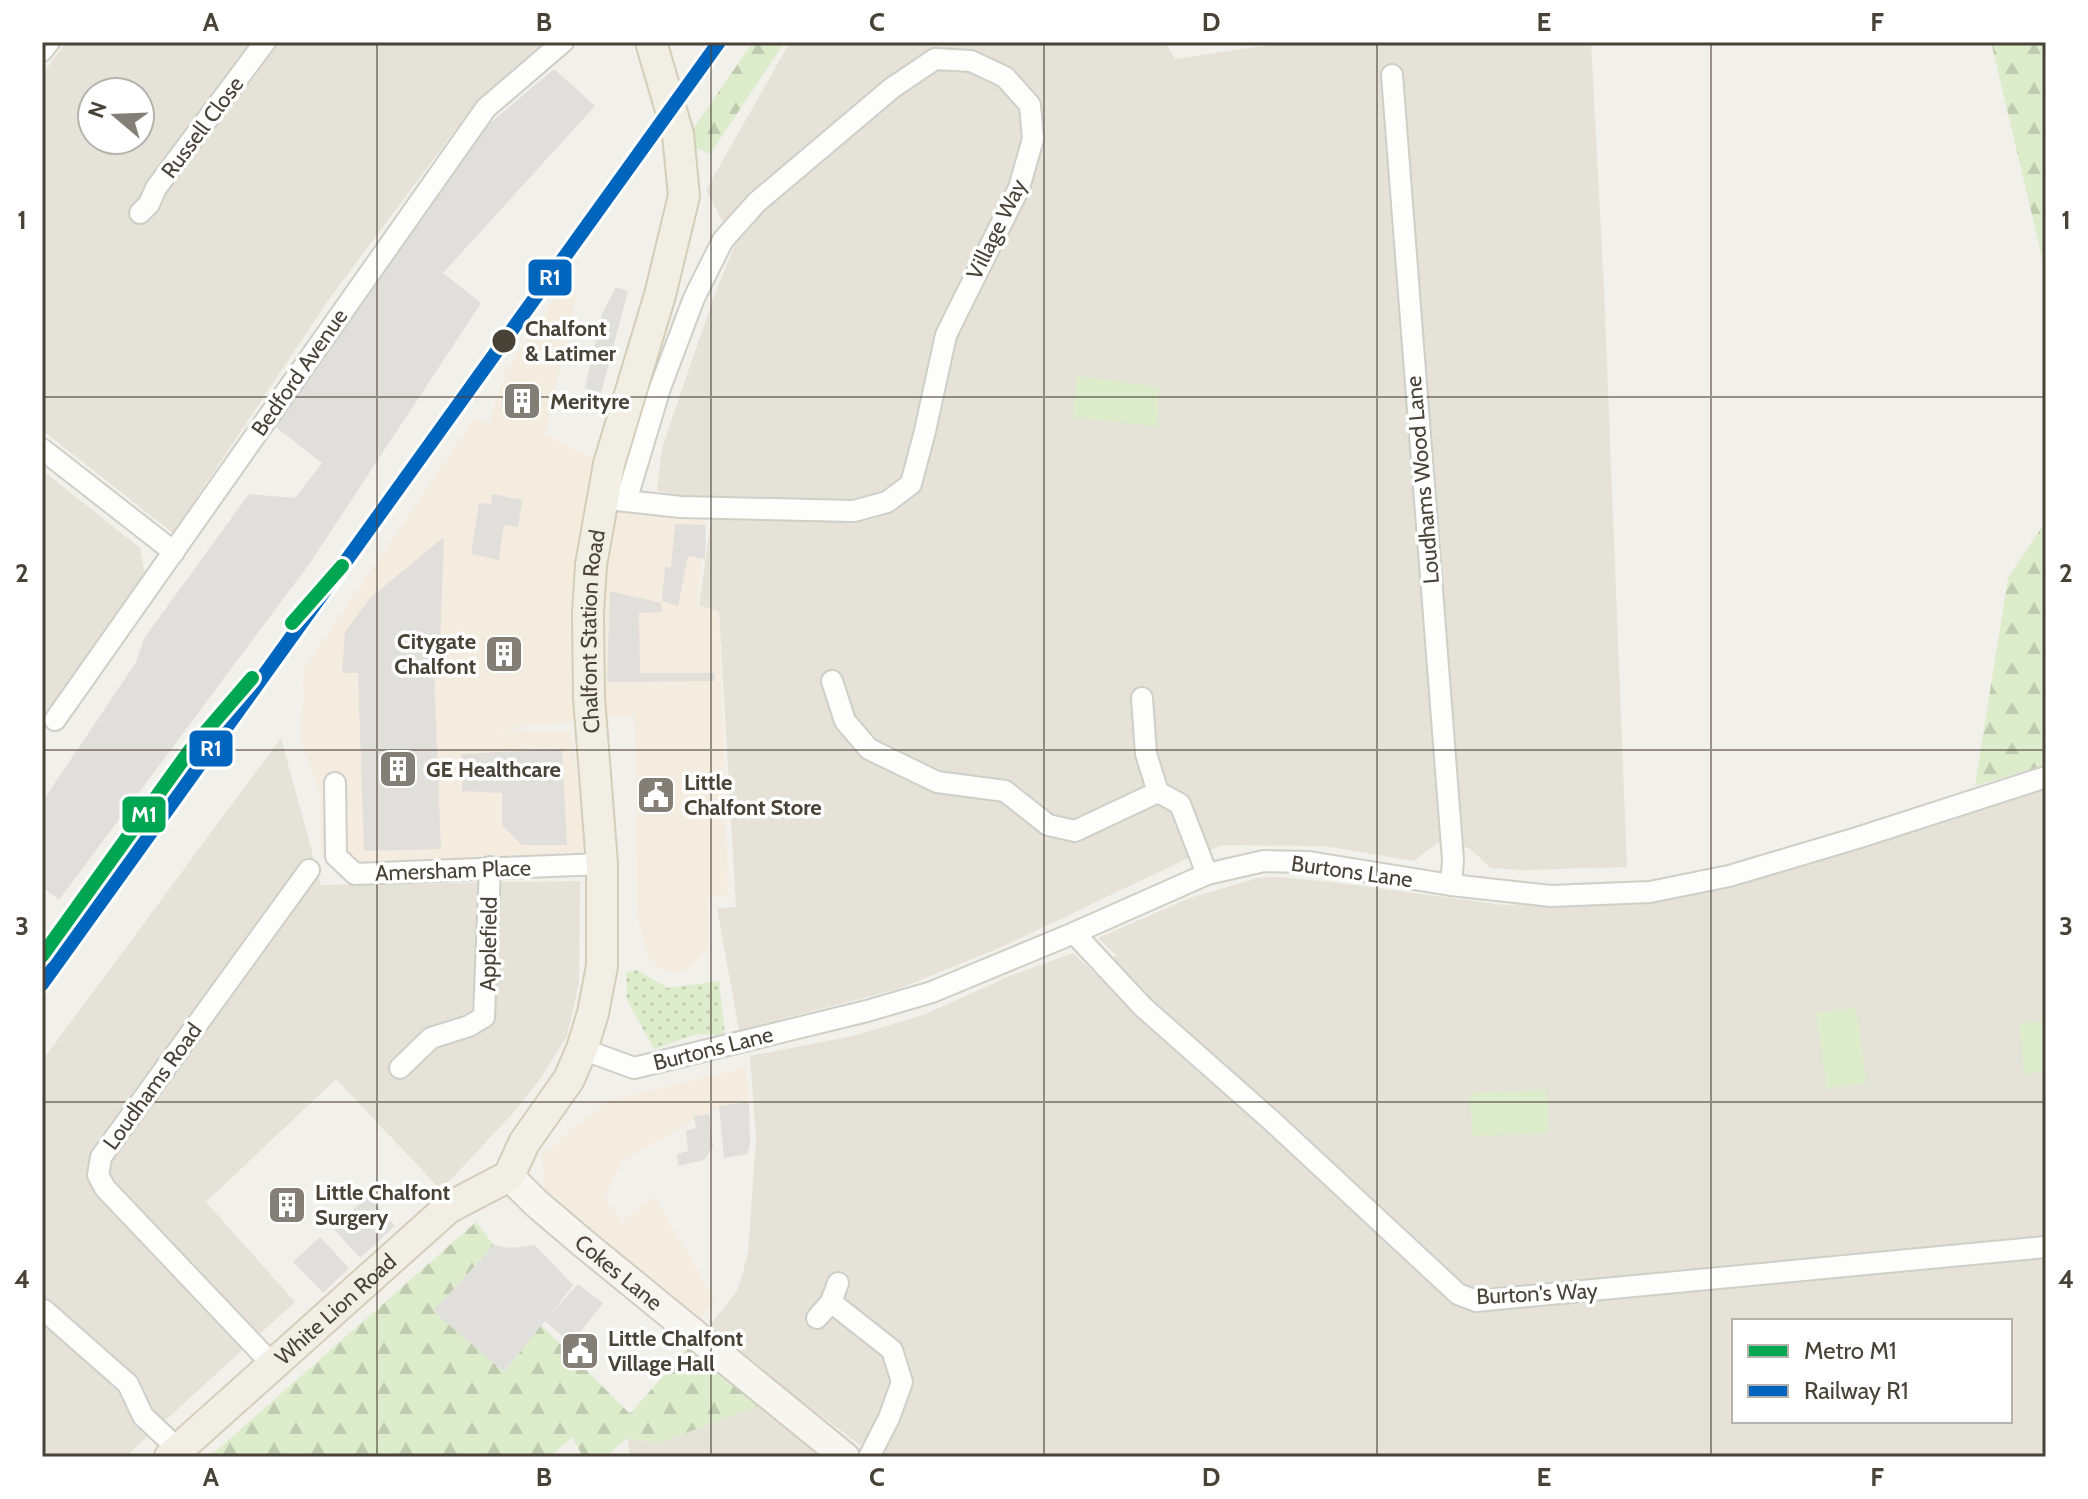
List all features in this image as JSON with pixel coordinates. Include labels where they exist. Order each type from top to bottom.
[{"type":"main road","name":"Chalfont Station Road","points":[[509,1176],[524,1143],[569,1079],[593,1013],[602,966],[602,864],[590,723],[588,613],[591,565],[614,500],[618,434],[660,295],[684,196],[678,134],[651,42]]},
{"type":"main road","name":"White Lion Road","points":[[174,1453],[448,1208],[509,1176]]},
{"type":"main road","name":"Cokes Lane","points":[[509,1176],[583,1243],[845,1457]]},
{"type":"street","points":[[42,51],[49,42]]},
{"type":"street","name":"Russell Close","points":[[140,213],[265,42]]},
{"type":"street","name":"Bedford Avenue","points":[[55,720],[486,108],[563,42]]},
{"type":"street","name":"Village Way","points":[[935,59],[971,61],[1005,77],[1030,105],[1033,139],[1019,188],[946,335],[911,484],[887,502],[854,511],[681,507],[614,500],[694,298],[723,240],[749,211],[892,88],[935,59]]},
{"type":"street","name":"Loudhams Wood Lane","points":[[1392,75],[1399,197],[1453,860],[1451,885]]},
{"type":"street","points":[[42,449],[174,552]]},
{"type":"street","points":[[832,681],[845,721],[869,749],[937,782],[1005,791],[1048,825],[1075,831],[1158,792]]},
{"type":"street","points":[[1142,698],[1146,754],[1158,792],[1180,804],[1207,874]]},
{"type":"street","name":"Burtons Lane","points":[[582,1049],[634,1068],[867,1011],[932,992],[1207,874],[1264,861],[1309,862],[1451,885],[1551,896],[1650,892],[1743,872],[2046,777]]},
{"type":"street","name":"Amersham Place","points":[[335,783],[336,856],[355,874],[393,879],[490,867],[602,864]]},
{"type":"street","name":"Applefield","points":[[400,1068],[431,1038],[469,1026],[484,1017],[490,867]]},
{"type":"street","name":"Loudhams Road","points":[[272,1364],[105,1188],[98,1175],[101,1157],[309,870]]},
{"type":"street","name":"Burton's Way","points":[[1074,933],[1143,1007],[1272,1121],[1458,1294],[1476,1301],[2046,1247]]},
{"type":"street","points":[[828,1301],[892,1350],[902,1382],[889,1418],[869,1457]]},
{"type":"street","points":[[44,1310],[128,1384],[143,1416],[174,1453]]},
{"type":"shaded area","points":[[66,42],[548,42],[513,69],[465,117],[327,302],[173,533],[42,430],[42,75]]},
{"type":"shaded area","points":[[790,42],[1165,42],[1175,59],[1291,42],[1591,42],[1627,867],[1491,868],[1469,848],[1437,843],[1414,861],[1324,846],[1223,845],[1184,860],[1004,946],[898,989],[739,1030],[717,908],[736,907],[719,612],[699,605],[714,501],[657,491],[662,448],[714,296],[735,245],[706,190]]},
{"type":"shaded area","points":[[554,69],[595,106],[443,273],[481,303],[312,560],[59,900],[42,887],[42,802],[135,664],[145,637],[249,494],[295,498],[322,463],[273,425],[357,300],[488,125]]},
{"type":"shaded area","points":[[616,287],[628,291],[601,393],[585,388],[602,314]]},
{"type":"shaded area","points":[[560,290],[577,294],[545,434],[597,461],[602,497],[705,516],[697,605],[719,612],[728,894],[708,898],[709,948],[689,969],[675,972],[661,969],[652,962],[637,914],[636,744],[633,715],[498,729],[572,732],[586,866],[490,867],[322,859],[318,783],[301,744],[304,669],[475,418],[489,424],[505,373]]},
{"type":"shaded area","points":[[42,470],[140,548],[145,575],[48,720],[42,736]]},
{"type":"shaded area","points":[[492,494],[522,500],[518,527],[504,525],[499,560],[471,554],[479,503],[491,504]]},
{"type":"shaded area","points":[[675,524],[706,525],[705,559],[688,556],[678,606],[662,601],[665,567],[671,567]]},
{"type":"shaded area","points":[[444,537],[439,669],[434,670],[441,849],[364,851],[358,673],[342,673],[345,632],[370,598]]},
{"type":"shaded area","points":[[610,591],[661,603],[662,612],[639,613],[640,673],[715,673],[715,681],[607,682]]},
{"type":"shaded area","points":[[281,738],[321,885],[580,881],[579,982],[567,1036],[515,1111],[441,1190],[336,1079],[206,1202],[295,1302],[125,1457],[42,1457],[42,1061]]},
{"type":"shaded area","points":[[562,749],[567,845],[522,845],[502,825],[502,793],[462,791],[462,754]]},
{"type":"shaded area","points":[[2046,785],[2046,1457],[878,1457],[871,1434],[860,1445],[709,1326],[737,1291],[748,1255],[756,1137],[750,1056],[857,1035],[923,1015],[1010,976],[1073,953],[1095,974],[1116,955],[1098,938],[1190,898],[1258,878],[1339,883],[1504,905],[1590,904]]},
{"type":"shaded area","points":[[746,1067],[748,1101],[710,1111],[621,1162],[605,1198],[622,1223],[654,1196],[715,1300],[698,1321],[544,1195],[542,1154],[608,1101]]},
{"type":"shaded area","points":[[749,1102],[750,1144],[747,1154],[724,1158],[719,1106]]},
{"type":"shaded area","points":[[709,1114],[713,1147],[704,1160],[678,1166],[677,1154],[688,1151],[686,1131],[696,1128],[694,1116]]},
{"type":"shaded area","points":[[368,1196],[395,1226],[360,1258],[333,1228]]},
{"type":"shaded area","points":[[320,1237],[349,1268],[323,1293],[293,1262]]},
{"type":"shaded area","points":[[494,1245],[510,1248],[535,1245],[573,1285],[552,1313],[578,1284],[603,1303],[571,1344],[545,1321],[504,1372],[433,1311]]},
{"type":"shaded area","points":[[761,1405],[820,1457],[630,1457],[628,1438],[659,1443]]},
{"type":"green space","points":[[753,42],[785,42],[710,154],[684,142]]},
{"type":"green space","points":[[1991,42],[2046,42],[2046,274]]},
{"type":"green space","points":[[1077,376],[1159,387],[1157,427],[1073,417]]},
{"type":"green space","points":[[2046,521],[2046,765],[1975,786],[2008,578]]},
{"type":"green space","points":[[636,970],[668,988],[719,981],[725,1035],[697,1034],[654,1049],[627,1000],[626,972]]},
{"type":"green space","points":[[1856,1008],[1867,1083],[1827,1089],[1816,1013]]},
{"type":"green space","points":[[2046,1021],[2046,1072],[2024,1074],[2020,1023]]},
{"type":"green space","points":[[1547,1090],[1549,1133],[1472,1136],[1470,1093]]},
{"type":"green space","points":[[476,1222],[494,1245],[434,1311],[504,1372],[541,1325],[630,1414],[689,1346],[761,1405],[659,1443],[628,1438],[605,1457],[583,1457],[572,1437],[550,1457],[209,1457]]},
{"type":"metro line","name":"M1","points":[[292,623],[342,566]]},
{"type":"metro line","name":"M1","points":[[42,956],[190,750],[252,678]]},
{"type":"rail line","name":"R1","points":[[42,984],[719,42]]},
{"type":"place","name":"Chalfont & Latimer","points":[[504,341]]},
{"type":"place","name":"Merityre","points":[[522,401]]},
{"type":"place","name":"Citygate Chalfont","points":[[504,654]]},
{"type":"place","name":"GE Healthcare","points":[[398,769]]},
{"type":"place","name":"Little Chalfont Store","points":[[656,795]]},
{"type":"place","name":"Little Chalfont Surgery","points":[[287,1205]]},
{"type":"place","name":"Little Chalfont Village Hall","points":[[580,1351]]}]
